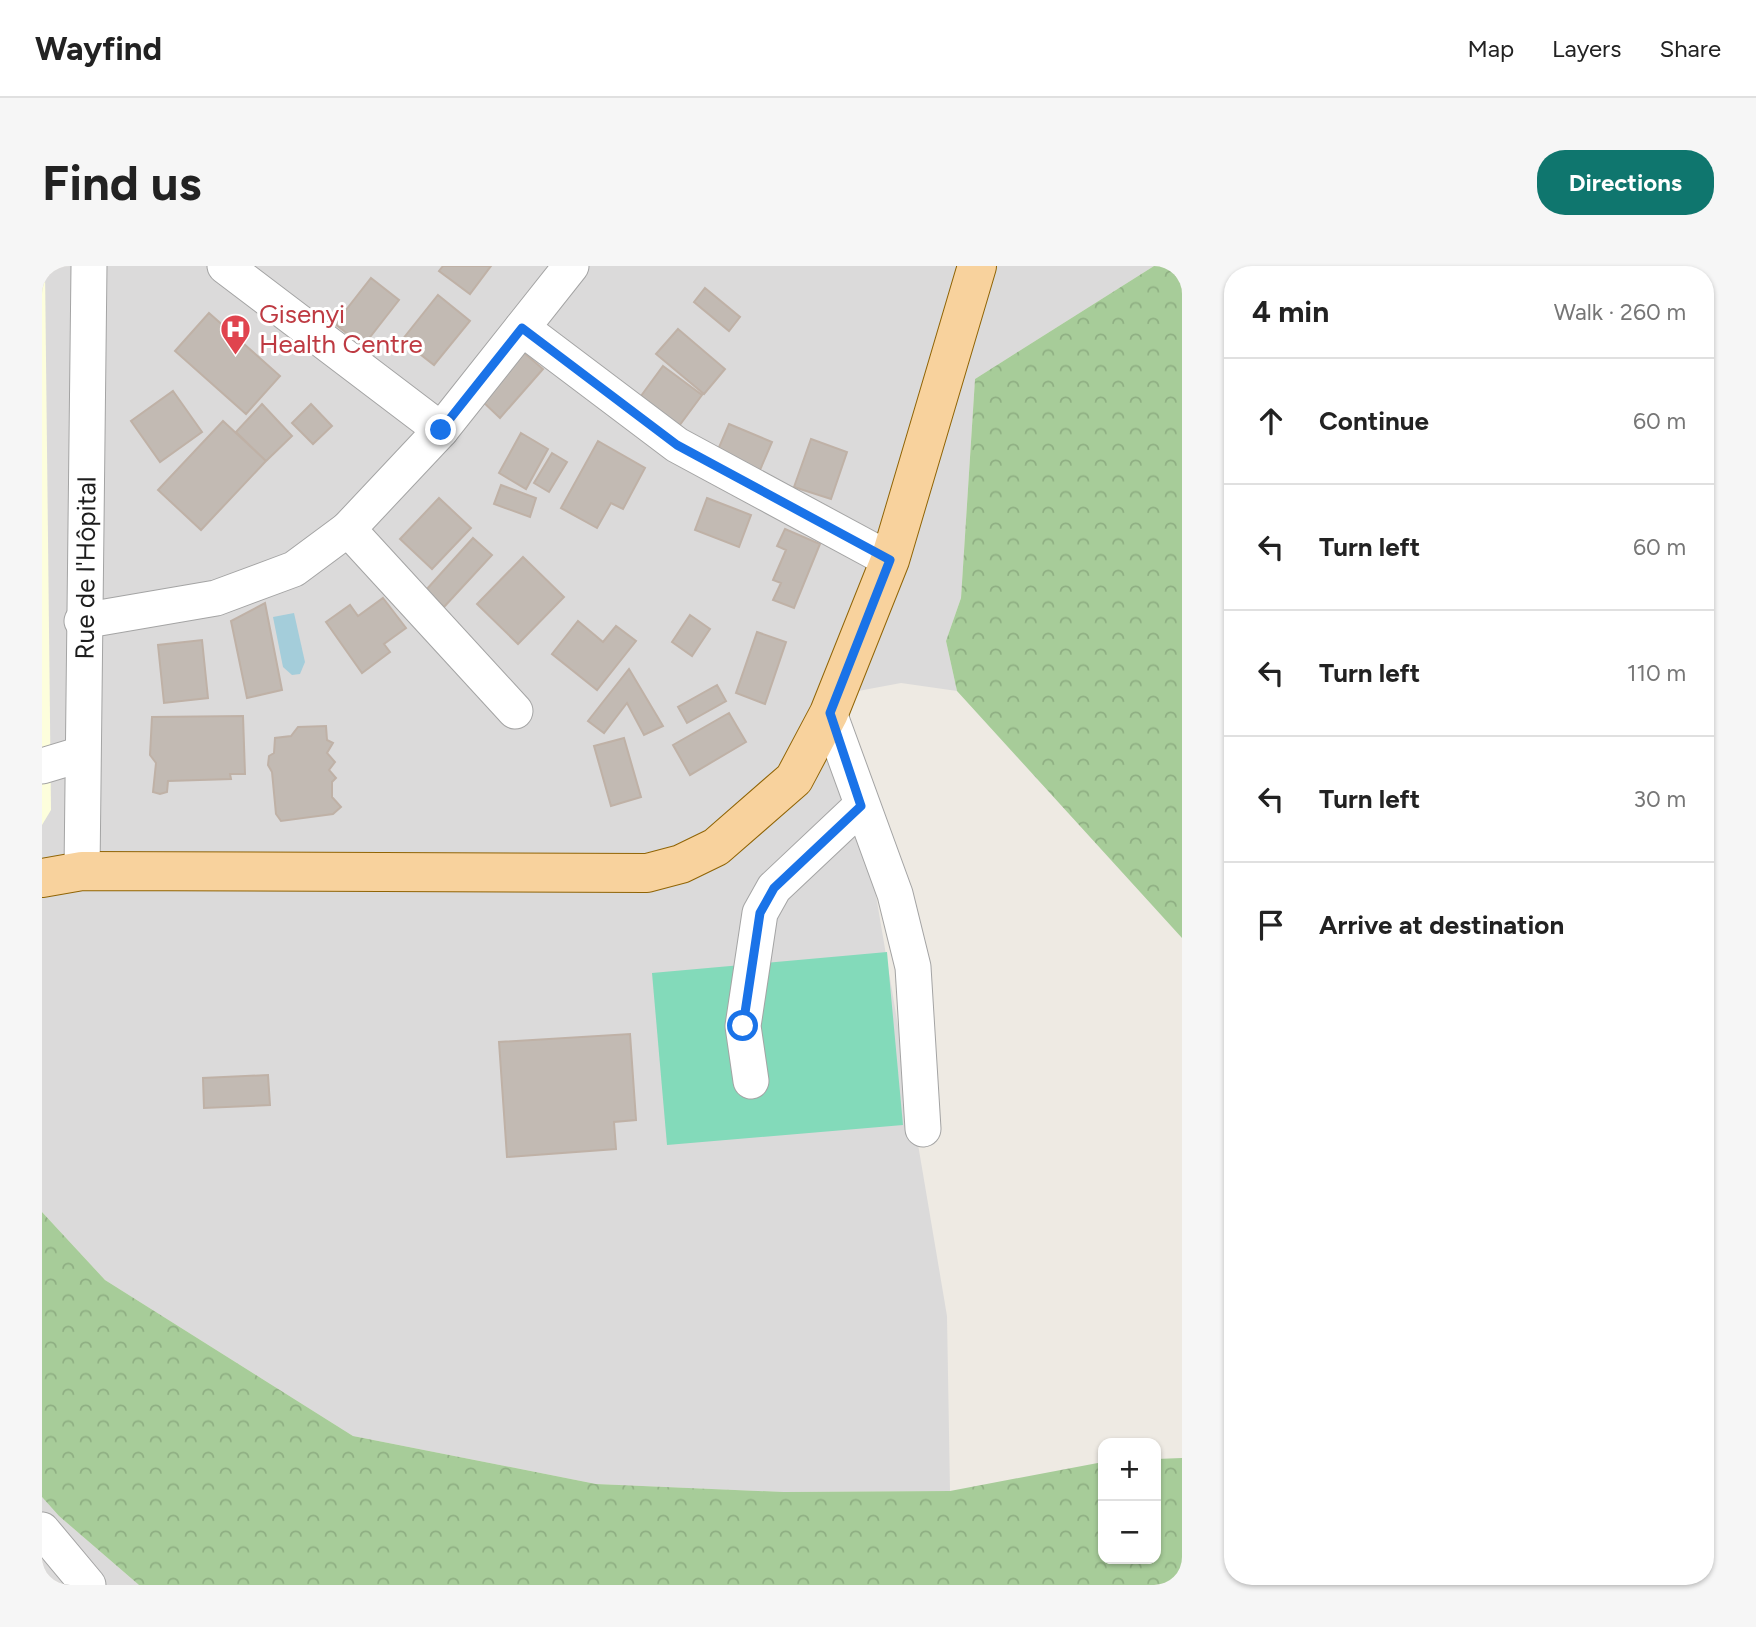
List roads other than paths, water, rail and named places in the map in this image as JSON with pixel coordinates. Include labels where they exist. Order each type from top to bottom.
[{"type":"main road","points":[[42,878],[82,871],[648,873],[681,864],[716,847],[794,779],[830,713],[890,560],[977,266]]},
{"type":"street","name":"Rue de l'Hôpital","points":[[82,871],[82,621],[89,266]]},
{"type":"street","points":[[225,266],[441,430]]},
{"type":"street","points":[[82,621],[216,598],[294,569],[348,529],[441,430],[571,266]]},
{"type":"street","points":[[522,328],[677,445],[890,560]]},
{"type":"street","points":[[348,529],[515,711]]},
{"type":"street","points":[[830,713],[861,806],[895,894],[912,967],[923,1129]]},
{"type":"street","points":[[42,766],[82,754]]},
{"type":"street","points":[[751,1081],[743,1026],[760,913],[774,888],[861,806]]},
{"type":"street","points":[[42,1530],[88,1585]]},
{"type":"water","points":[[294,613],[305,662],[300,674],[292,675],[283,667],[273,617]]},
{"type":"place","name":"Gisenyi Health Centre","points":[[236,356]]}]
